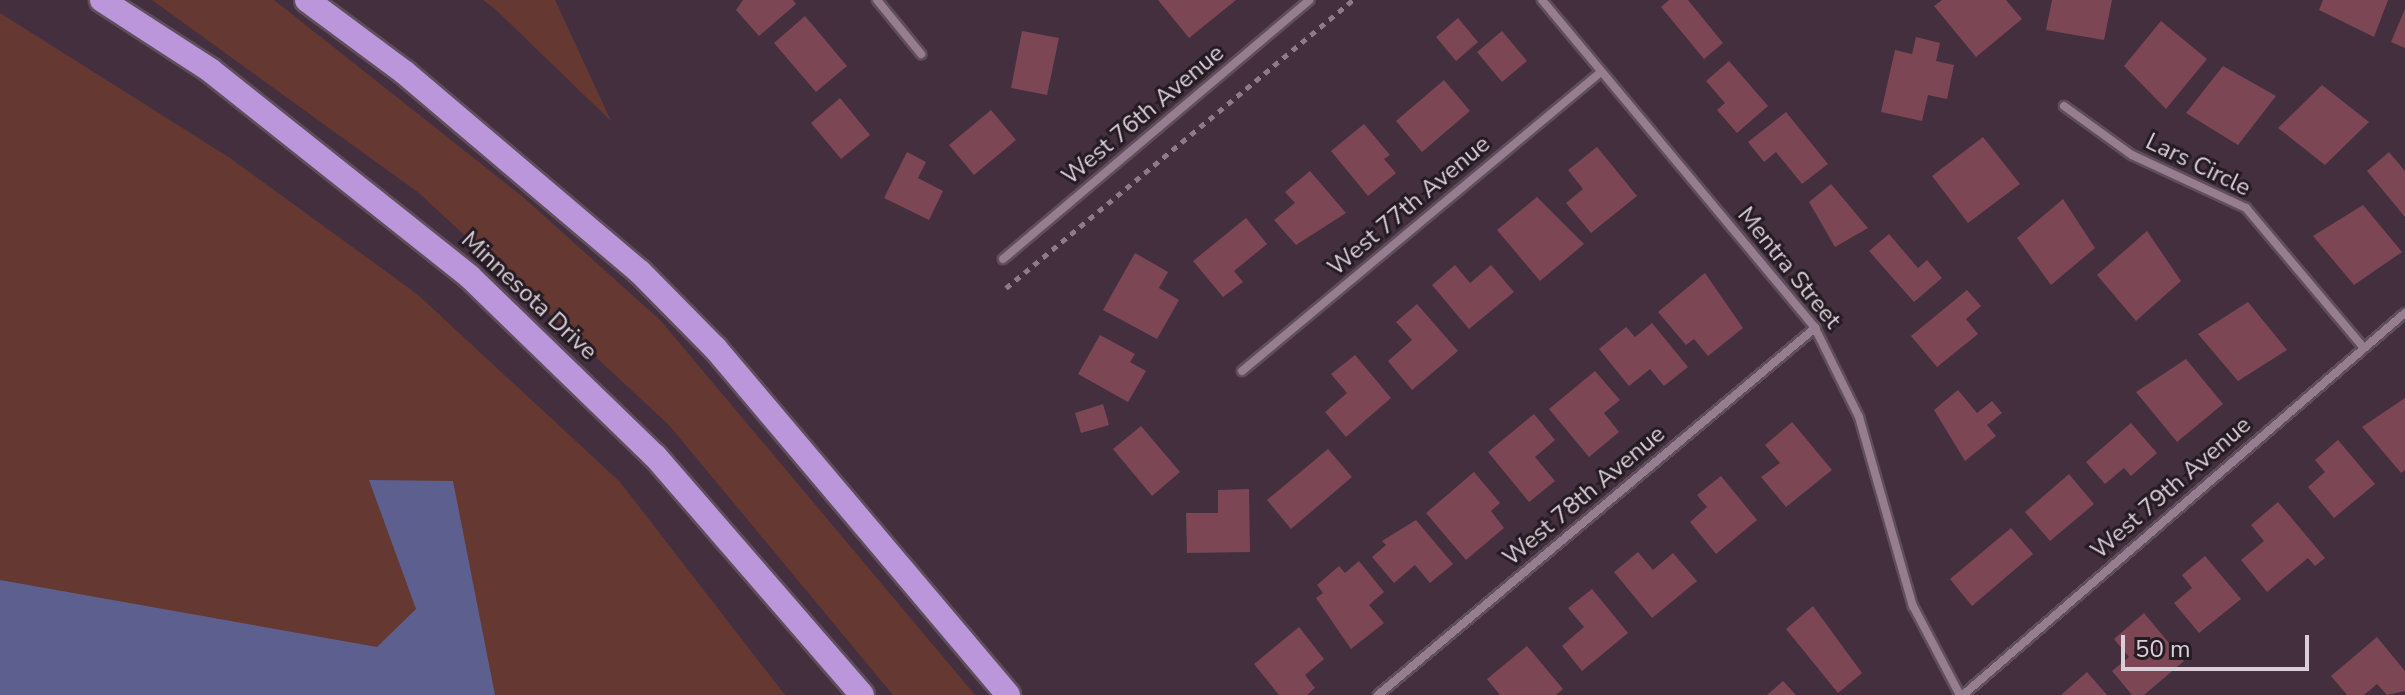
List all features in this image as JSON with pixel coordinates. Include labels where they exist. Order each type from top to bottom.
[{"type":"highway","name":"Minnesota Drive","points":[[102,0],[210,70],[470,277],[655,456],[862,695]]},
{"type":"highway","points":[[307,0],[404,72],[640,272],[715,348],[1008,695]]},
{"type":"highway","points":[[769,585],[839,695]]},
{"type":"street","points":[[877,0],[921,54]]},
{"type":"street","name":"West 76th Avenue","points":[[1003,259],[1309,0]]},
{"type":"street","name":"Mentra Street","points":[[1542,0],[1815,328],[1859,417],[1913,606],[1962,695]]},
{"type":"street","name":"West 77th Avenue","points":[[1242,371],[1601,72]]},
{"type":"street","name":"Lars Circle","points":[[2064,106],[2132,155],[2246,208],[2363,347]]},
{"type":"street","name":"West 79th Avenue","points":[[1962,695],[2405,313]]},
{"type":"street","name":"West 78th Avenue","points":[[1378,695],[1815,328]]},
{"type":"path","points":[[1006,288],[1353,0]]},
{"type":"shaded area","points":[[152,0],[274,0],[523,197],[661,321],[975,695],[893,695],[669,425],[419,193]]},
{"type":"shaded area","points":[[483,0],[555,0],[611,121],[495,9]]},
{"type":"shaded area","points":[[0,13],[230,158],[417,294],[620,482],[785,695],[0,695]]},
{"type":"water","points":[[369,480],[453,481],[495,695],[0,695],[0,580],[377,647],[416,609]]},
{"type":"building","points":[[743,0],[793,0],[796,4],[759,36],[736,10]]},
{"type":"building","points":[[1158,0],[1236,0],[1189,38]]},
{"type":"building","points":[[1669,0],[1688,0],[1723,43],[1704,59],[1661,7]]},
{"type":"building","points":[[1942,0],[2006,0],[2022,19],[1976,57],[1934,6]]},
{"type":"building","points":[[2052,0],[2112,0],[2104,40],[2046,30]]},
{"type":"building","points":[[2323,0],[2388,0],[2374,37],[2319,10]]},
{"type":"building","points":[[2405,9],[2405,48],[2391,42]]},
{"type":"building","points":[[805,16],[847,66],[816,92],[774,43]]},
{"type":"building","points":[[1458,18],[1478,42],[1456,61],[1436,37]]},
{"type":"building","points":[[2161,21],[2207,59],[2166,109],[2124,66]]},
{"type":"building","points":[[1022,31],[1059,38],[1047,95],[1011,88]]},
{"type":"building","points":[[1502,31],[1527,61],[1502,82],[1477,52]]},
{"type":"building","points":[[1916,37],[1940,43],[1936,61],[1954,65],[1947,99],[1928,95],[1922,121],[1881,112],[1895,50],[1912,54]]},
{"type":"building","points":[[1729,61],[1768,106],[1737,133],[1717,110],[1725,103],[1706,81]]},
{"type":"building","points":[[2223,66],[2276,96],[2238,145],[2186,113]]},
{"type":"building","points":[[1444,80],[1470,111],[1422,152],[1396,121]]},
{"type":"building","points":[[2322,85],[2369,122],[2325,165],[2278,128]]},
{"type":"building","points":[[840,98],[870,135],[841,159],[811,123]]},
{"type":"building","points":[[991,110],[1016,140],[974,175],[949,145]]},
{"type":"building","points":[[1786,112],[1828,164],[1802,184],[1776,152],[1764,162],[1748,142]]},
{"type":"building","points":[[1364,124],[1390,155],[1384,159],[1396,173],[1368,196],[1331,151]]},
{"type":"building","points":[[1983,137],[2020,184],[1968,223],[1932,176]]},
{"type":"building","points":[[1597,147],[1637,196],[1591,233],[1566,203],[1583,189],[1568,170]]},
{"type":"building","points":[[907,152],[926,162],[918,178],[943,191],[929,220],[884,198]]},
{"type":"building","points":[[2389,152],[2405,171],[2405,217],[2367,171]]},
{"type":"building","points":[[1310,171],[1346,213],[1296,245],[1274,220],[1295,203],[1285,192]]},
{"type":"building","points":[[1831,184],[1868,228],[1835,247],[1809,202]]},
{"type":"building","points":[[1537,197],[1584,244],[1540,281],[1497,230]]},
{"type":"building","points":[[2063,199],[2095,248],[2051,285],[2017,238]]},
{"type":"building","points":[[2363,205],[2402,252],[2354,285],[2313,236]]},
{"type":"building","points":[[1246,218],[1267,244],[1234,271],[1243,282],[1223,297],[1193,261]]},
{"type":"building","points":[[2147,231],[2181,281],[2136,321],[2097,275]]},
{"type":"building","points":[[1889,234],[1918,268],[1927,260],[1942,278],[1914,302],[1869,251]]},
{"type":"building","points":[[1135,253],[1168,272],[1159,288],[1179,300],[1157,339],[1103,310]]},
{"type":"building","points":[[1455,265],[1470,283],[1491,265],[1514,292],[1469,329],[1432,285]]},
{"type":"building","points":[[1705,273],[1743,328],[1708,356],[1694,339],[1686,345],[1658,312]]},
{"type":"building","points":[[1967,290],[1981,306],[1966,319],[1978,334],[1937,367],[1911,336]]},
{"type":"building","points":[[2248,302],[2287,350],[2238,381],[2198,334]]},
{"type":"building","points":[[1417,304],[1458,351],[1412,390],[1388,361],[1412,340],[1396,322]]},
{"type":"building","points":[[1652,323],[1688,367],[1664,386],[1650,369],[1629,386],[1599,349],[1626,327],[1635,337]]},
{"type":"building","points":[[1100,335],[1135,354],[1130,362],[1146,371],[1128,402],[1078,374]]},
{"type":"building","points":[[1355,355],[1391,398],[1346,437],[1325,412],[1347,393],[1331,374]]},
{"type":"building","points":[[2186,359],[2223,404],[2177,442],[2136,392]]},
{"type":"building","points":[[1595,371],[1620,400],[1604,413],[1619,432],[1589,457],[1549,409]]},
{"type":"building","points":[[1958,390],[1977,413],[1992,401],[2002,413],[1987,425],[1996,436],[1965,461],[1934,410]]},
{"type":"building","points":[[2405,398],[2405,470],[2401,473],[2362,427]]},
{"type":"building","points":[[1103,404],[1109,425],[1081,433],[1075,413]]},
{"type":"building","points":[[1534,414],[1555,440],[1535,457],[1555,481],[1529,502],[1488,452]]},
{"type":"building","points":[[1792,422],[1832,470],[1786,507],[1761,477],[1780,463],[1765,445]]},
{"type":"building","points":[[2131,423],[2157,453],[2131,476],[2124,468],[2105,484],[2086,462]]},
{"type":"building","points":[[1141,426],[1180,472],[1152,496],[1113,449]]},
{"type":"building","points":[[2338,440],[2375,484],[2334,518],[2308,487],[2325,472],[2315,460]]},
{"type":"building","points":[[1328,449],[1352,477],[1291,529],[1267,500]]},
{"type":"building","points":[[1474,472],[1500,503],[1491,511],[1504,528],[1466,560],[1426,513]]},
{"type":"building","points":[[2069,474],[2094,504],[2050,541],[2025,512]]},
{"type":"building","points":[[1721,476],[1757,520],[1716,554],[1690,522],[1707,507],[1697,495]]},
{"type":"building","points":[[1249,489],[1250,552],[1187,553],[1186,513],[1218,513],[1218,490]]},
{"type":"building","points":[[2278,502],[2325,558],[2315,566],[2308,558],[2267,592],[2241,560],[2264,541],[2251,525]]},
{"type":"building","points":[[1416,520],[1453,564],[1430,583],[1415,565],[1394,583],[1372,557],[1386,545],[1382,541]]},
{"type":"building","points":[[2011,528],[2033,554],[1972,606],[1950,579]]},
{"type":"building","points":[[1638,552],[1653,570],[1673,553],[1697,581],[1652,618],[1614,572]]},
{"type":"building","points":[[2205,556],[2241,599],[2199,633],[2174,603],[2192,588],[2182,575]]},
{"type":"building","points":[[1359,561],[1384,592],[1369,605],[1384,623],[1351,649],[1316,598],[1323,593],[1317,585],[1339,566],[1345,573]]},
{"type":"building","points":[[1592,589],[1628,633],[1582,671],[1562,646],[1584,627],[1568,608]]},
{"type":"building","points":[[1813,606],[1862,673],[1838,693],[1786,629]]},
{"type":"building","points":[[2144,613],[2184,661],[2144,695],[2132,695],[2112,671],[2129,657],[2114,639]]},
{"type":"building","points":[[1299,627],[1324,659],[1305,675],[1315,688],[1307,695],[1279,695],[1254,664]]},
{"type":"building","points":[[2377,637],[2405,671],[2405,691],[2387,695],[2377,684],[2364,695],[2347,695],[2331,676]]},
{"type":"building","points":[[1527,646],[1563,689],[1556,695],[1500,695],[1487,679]]},
{"type":"building","points":[[2087,672],[2107,695],[2061,695]]},
{"type":"building","points":[[1783,681],[1796,695],[1767,695]]}]
